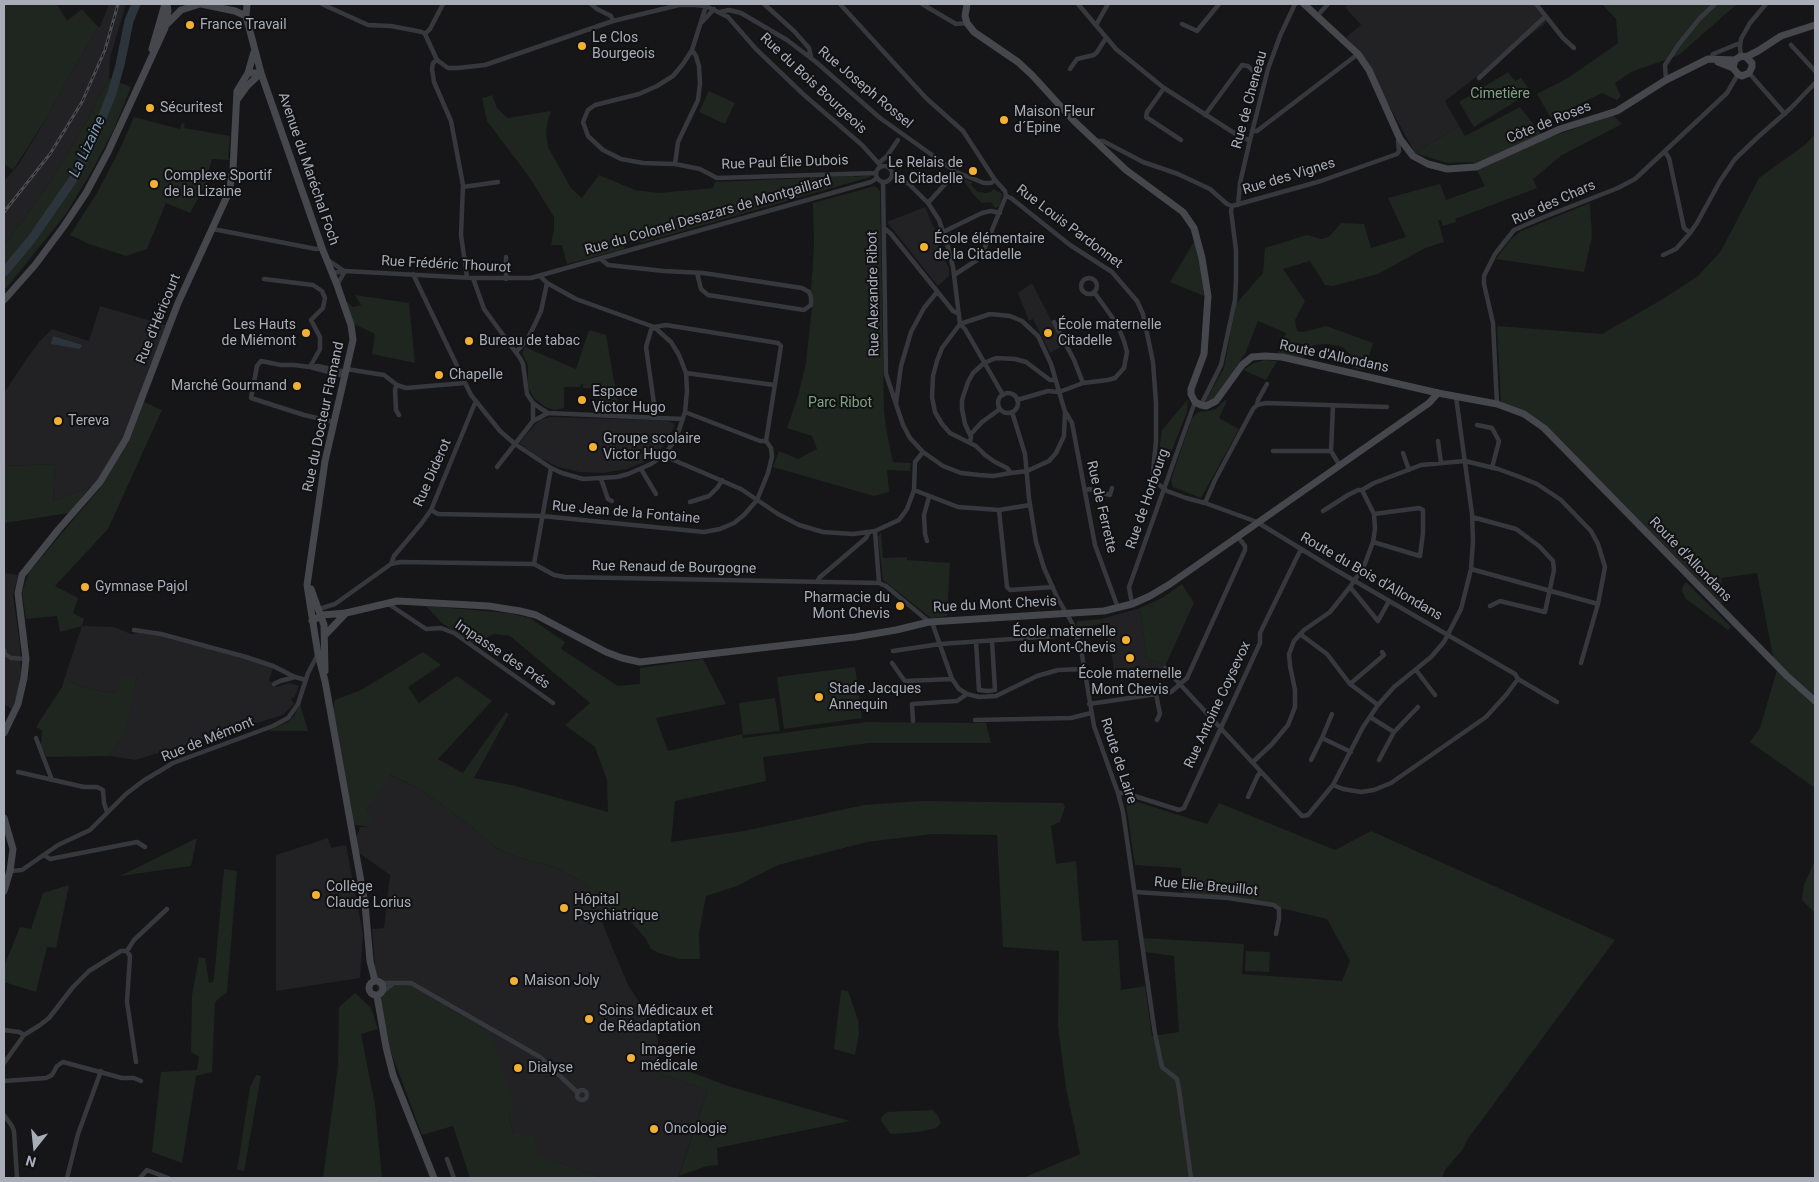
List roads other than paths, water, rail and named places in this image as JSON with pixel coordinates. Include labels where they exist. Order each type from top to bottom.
[{"type":"street","points":[[165,28],[168,11],[166,4]]},
{"type":"street","points":[[148,65],[166,4]]},
{"type":"street","points":[[171,4],[181,10]]},
{"type":"street","points":[[4,300],[35,265],[86,193],[112,145],[165,28],[174,15],[181,10],[200,4],[235,11],[246,16]]},
{"type":"street","name":"Avenue du Maréchal Foch","points":[[247,4],[246,16],[254,52],[332,273]]},
{"type":"street","points":[[322,4],[368,25],[417,30],[426,34],[437,60],[433,63],[432,69],[434,82],[451,121],[463,187],[461,235],[467,277]]},
{"type":"street","points":[[426,34],[443,4]]},
{"type":"street","points":[[590,4],[611,16],[613,21]]},
{"type":"street","points":[[764,4],[782,19],[804,42],[809,48],[811,57]]},
{"type":"street","name":"Rue Louis Pardonnet","points":[[840,4],[926,98],[964,131],[995,180],[1005,191],[1006,196],[1070,245],[1112,272],[1137,301],[1146,326],[1153,362],[1156,411],[1154,479],[1164,489]]},
{"type":"street","points":[[922,4],[956,24],[967,23]]},
{"type":"street","points":[[967,4],[965,16],[967,23],[974,32],[1003,50],[1032,75],[1074,121],[1126,170],[1183,212],[1194,228],[1202,258],[1208,296],[1204,354],[1191,389],[1191,394],[1198,404]]},
{"type":"street","points":[[1078,4],[1116,49],[1164,88],[1242,138],[1250,140]]},
{"type":"street","points":[[1096,25],[1108,4]]},
{"type":"street","points":[[1182,24],[1197,31],[1219,4]]},
{"type":"street","name":"Rue de Cheneau","points":[[1238,205],[1240,183],[1261,95],[1280,36],[1295,4]]},
{"type":"street","name":"Côte de Roses","points":[[1304,4],[1358,54],[1369,70],[1400,139],[1413,156],[1428,164],[1447,168],[1476,167],[1560,130],[1622,109],[1666,80],[1708,59]]},
{"type":"street","points":[[1318,16],[1328,4]]},
{"type":"street","points":[[1536,4],[1563,38],[1574,48]]},
{"type":"street","points":[[1666,80],[1665,65],[1700,18],[1715,4]]},
{"type":"street","points":[[1735,71],[1741,58],[1740,43],[1750,23],[1766,4]]},
{"type":"street","name":"Rue du Bois Bourgeois","points":[[437,60],[448,68],[469,68],[613,21],[679,5],[704,5],[728,17],[756,49],[862,145],[880,164]]},
{"type":"street","points":[[676,164],[678,142],[698,100],[700,84],[699,66],[692,50],[704,5]]},
{"type":"street","points":[[700,25],[714,9]]},
{"type":"street","name":"Rue Joseph Rossel","points":[[720,12],[729,10],[741,13],[787,40],[811,57],[880,118],[956,172],[984,183],[991,183],[995,180]]},
{"type":"street","points":[[1478,78],[1546,16]]},
{"type":"street","points":[[1741,58],[1781,36],[1815,25]]},
{"type":"street","points":[[1070,69],[1078,59],[1094,55],[1106,38]]},
{"type":"street","points":[[1708,59],[1713,54],[1740,43]]},
{"type":"street","points":[[1708,59],[1723,63],[1735,71],[1746,75],[1769,44]]},
{"type":"street","points":[[1792,44],[1815,71]]},
{"type":"street","name":"Rue Paul Élie Dubois","points":[[692,50],[683,64],[665,81],[639,94],[595,105],[588,110],[583,122],[588,136],[603,150],[621,159],[644,164],[676,164],[700,169],[717,178],[876,175]]},
{"type":"street","name":"Rue d'Héricourt","points":[[4,733],[18,704],[26,659],[18,604],[19,585],[22,575],[100,482],[126,439],[178,303],[229,192],[233,177],[237,91],[248,73],[254,52]]},
{"type":"street","points":[[1252,131],[1257,131],[1358,54]]},
{"type":"street","points":[[1708,59],[1741,58],[1752,62],[1751,70],[1785,114]]},
{"type":"street","points":[[1204,114],[1242,66],[1248,66],[1253,71]]},
{"type":"street","name":"Rue des Chars","points":[[1497,404],[1493,323],[1484,284],[1484,276],[1495,254],[1514,230],[1618,188],[1635,179],[1727,93],[1735,71]]},
{"type":"street","points":[[248,73],[261,73]]},
{"type":"street","points":[[236,100],[261,73]]},
{"type":"street","points":[[252,83],[266,86]]},
{"type":"street","points":[[1663,255],[1676,248],[1690,233],[1720,181],[1735,160],[1785,114],[1815,83]]},
{"type":"street","points":[[1164,88],[1147,112],[1146,117],[1181,140]]},
{"type":"street","name":"Rue des Vignes","points":[[1096,141],[1103,141],[1143,162],[1210,189],[1232,206],[1320,181],[1397,154],[1398,141],[1400,139]]},
{"type":"street","points":[[892,176],[887,181],[882,182],[876,175],[880,164],[898,140]]},
{"type":"street","points":[[1664,152],[1670,158],[1684,228],[1690,233]]},
{"type":"street","points":[[880,164],[888,167],[892,176],[909,184],[928,203],[948,246],[954,275],[957,313],[960,324],[965,329],[1003,395]]},
{"type":"street","points":[[928,203],[956,172]]},
{"type":"street","name":"Rue du Colonel Desazars de Montgaillard","points":[[543,275],[871,182],[876,175]]},
{"type":"street","points":[[463,187],[498,182]]},
{"type":"street","name":"Rue Alexandre Ribot","points":[[882,182],[886,374],[902,425],[910,438],[923,452],[943,466],[961,472],[993,476],[1027,471],[1048,461],[1056,453],[1064,436],[1065,412]]},
{"type":"street","points":[[954,275],[977,260],[983,252],[1006,196]]},
{"type":"street","name":"Rue de Horbourg","points":[[1132,604],[1129,588],[1164,489],[1198,404],[1218,373],[1222,359],[1235,300],[1236,250],[1231,212],[1232,206]]},
{"type":"street","points":[[943,232],[982,212],[1000,213]]},
{"type":"street","points":[[884,228],[891,234],[953,311],[957,313]]},
{"type":"street","points":[[213,229],[316,249],[322,248]]},
{"type":"street","points":[[326,257],[335,266],[345,271],[337,285]]},
{"type":"street","points":[[506,257],[506,279]]},
{"type":"street","points":[[601,259],[608,265],[649,270],[697,273],[748,278],[802,288],[809,292],[811,297],[810,305],[804,310],[708,295],[701,289],[697,273]]},
{"type":"street","name":"Rue Frédéric Thourot","points":[[332,273],[345,271],[506,279],[531,278],[543,275]]},
{"type":"street","name":"Rue du Docteur Flamand","points":[[309,569],[326,461],[353,340],[351,325],[332,273]]},
{"type":"street","points":[[413,274],[476,403],[500,431],[515,444],[551,468],[573,477],[601,479],[617,477],[641,469],[664,454],[673,443],[683,419],[687,390],[686,373],[679,355],[671,342],[654,326],[576,299],[547,283],[543,275]]},
{"type":"street","points":[[473,278],[484,309],[523,364],[526,389],[533,403],[533,421]]},
{"type":"street","points":[[264,279],[314,285],[322,291],[325,298],[323,308],[311,320],[320,337],[320,349],[310,367]]},
{"type":"street","points":[[516,352],[527,340],[536,324],[547,283]]},
{"type":"street","points":[[896,404],[901,366],[911,332],[924,308],[937,292]]},
{"type":"street","points":[[1017,400],[1048,391],[1059,392],[1083,383],[1108,380],[1120,374],[1126,362],[1124,341],[1117,324],[1094,292]]},
{"type":"street","points":[[1011,473],[1007,468],[995,462],[970,442],[950,433],[935,412],[932,397],[933,376],[937,361],[942,348],[960,324],[979,316],[990,314],[1010,316],[1022,321],[1038,336],[1046,352],[1065,412]]},
{"type":"street","points":[[1054,322],[1074,360],[1083,383]]},
{"type":"street","name":"Rue Jean de la Fontaine","points":[[431,510],[438,514],[542,516],[704,532],[720,529],[744,516],[757,500],[768,474],[772,456],[771,448],[766,441],[781,346],[778,343],[666,324],[654,326]]},
{"type":"street","points":[[654,326],[650,330],[646,347],[656,418]]},
{"type":"street","name":"Route d'Allondans","points":[[1198,404],[1206,406],[1216,401],[1242,365],[1252,357],[1265,356],[1282,357],[1456,397],[1497,404],[1524,414],[1544,428],[1786,676],[1815,701]]},
{"type":"street","points":[[970,442],[970,435],[965,424],[962,400],[968,382],[984,362],[996,358],[1015,359],[1026,362],[1050,380],[1055,380]]},
{"type":"street","points":[[334,422],[304,415],[251,398],[256,366],[261,361],[345,373],[384,375],[397,385],[412,389],[465,382]]},
{"type":"street","points":[[686,373],[774,385]]},
{"type":"street","points":[[1205,503],[1219,472],[1267,384]]},
{"type":"street","points":[[397,385],[396,410],[399,414]]},
{"type":"street","name":"Rue du Mont Chevis","points":[[879,583],[886,586],[929,622],[1090,613],[1132,604],[1170,584],[1429,403],[1438,393]]},
{"type":"street","points":[[1003,395],[1013,395],[1017,400],[1017,408],[1012,412],[1007,414],[1000,409],[998,400],[1003,395]]},
{"type":"street","points":[[1165,668],[1302,816],[1308,816],[1333,785],[1378,705],[1394,687],[1431,657],[1448,636],[1461,609],[1471,569],[1473,541],[1472,517],[1456,397]]},
{"type":"street","name":"Rue Diderot","points":[[320,612],[335,604],[391,564],[394,556],[431,510],[476,403]]},
{"type":"street","points":[[533,403],[548,413]]},
{"type":"street","points":[[1257,405],[1266,403],[1387,407]]},
{"type":"street","points":[[1333,406],[1331,451],[1340,466]]},
{"type":"street","points":[[970,435],[982,422],[1000,409]]},
{"type":"street","points":[[685,412],[760,441],[766,441]]},
{"type":"street","name":"Route de Laire","points":[[1012,412],[1026,454],[1030,505],[1036,542],[1052,587],[1072,623],[1081,649],[1086,669],[1091,713],[1123,812],[1155,1034],[1162,1067],[1176,1079],[1179,1089],[1190,1178]]},
{"type":"street","name":"Rue de Ferrette","points":[[1065,412],[1072,422],[1096,545],[1118,608]]},
{"type":"street","points":[[497,467],[533,421],[548,413],[683,419]]},
{"type":"street","points":[[1477,424],[1492,428],[1499,440],[1492,468]]},
{"type":"street","points":[[1438,441],[1441,463]]},
{"type":"street","points":[[1273,451],[1331,451]]},
{"type":"street","points":[[664,454],[669,458],[741,489],[788,520],[808,528],[835,533],[876,531],[899,520],[907,509],[914,490],[915,462],[923,452]]},
{"type":"street","points":[[1402,453],[1409,470]]},
{"type":"street","points":[[1324,511],[1348,495],[1362,490],[1374,482],[1421,465],[1441,463],[1465,462],[1492,468],[1520,477],[1551,493],[1569,507],[1591,531],[1598,544],[1605,567],[1598,604],[1582,664]]},
{"type":"street","points":[[391,564],[534,564],[551,468]]},
{"type":"street","points":[[641,469],[656,494]]},
{"type":"street","points":[[601,479],[608,498],[612,501]]},
{"type":"street","points":[[690,502],[709,496],[722,480]]},
{"type":"street","points":[[1085,491],[1089,489],[1110,495],[1112,488]]},
{"type":"street","name":"Route du Bois d'Allondans","points":[[1164,489],[1257,522],[1301,550],[1515,674],[1518,679],[1557,702]]},
{"type":"street","points":[[914,490],[958,507],[999,510],[1030,505]]},
{"type":"street","points":[[1253,762],[1288,725],[1295,707],[1295,690],[1289,654],[1294,641],[1300,634],[1330,612],[1350,588],[1364,566],[1373,542],[1375,529],[1374,514],[1362,490]]},
{"type":"street","points":[[927,541],[924,515],[929,497]]},
{"type":"street","points":[[1373,542],[1420,556],[1423,534],[1423,510],[1419,508],[1374,514]]},
{"type":"street","points":[[999,510],[1007,588],[1010,590],[1052,587]]},
{"type":"street","points":[[1472,517],[1516,529],[1539,546],[1553,561],[1554,570],[1545,612],[1500,600],[1490,606]]},
{"type":"street","points":[[876,531],[879,583]]},
{"type":"street","points":[[817,582],[819,578],[866,538],[869,532]]},
{"type":"street","points":[[1089,704],[1171,692],[1181,686],[1187,678],[1245,550],[1245,546],[1238,537]]},
{"type":"street","name":"Rue Antoine Coysevox","points":[[1118,793],[1124,793],[1179,810],[1184,808],[1260,643],[1260,633],[1301,550]]},
{"type":"street","name":"Rue Renaud de Bourgogne","points":[[534,564],[554,575],[565,577],[879,583]]},
{"type":"street","points":[[309,569],[314,598],[320,612],[325,635],[322,661],[365,904],[370,961],[377,982],[383,989],[379,994],[386,1047],[394,1076],[434,1178]]},
{"type":"street","points":[[309,569],[308,585],[312,621],[318,654],[322,661]]},
{"type":"street","points":[[1471,569],[1598,604]]},
{"type":"street","points":[[1350,588],[1378,621],[1389,601]]},
{"type":"street","points":[[320,612],[346,613],[386,603],[409,601],[489,606],[536,615],[606,652],[640,662],[856,637],[929,622],[933,626],[952,679],[967,694],[979,697],[996,696],[1044,674],[1058,670],[1086,669]]},
{"type":"street","name":"Impasse des Prés","points":[[386,603],[426,629],[441,628],[454,633],[553,703]]},
{"type":"street","points":[[334,624],[335,604]]},
{"type":"street","points":[[312,621],[320,612]]},
{"type":"street","points":[[325,635],[346,613]]},
{"type":"street","points":[[134,630],[161,634],[246,656],[273,666],[294,677],[306,680],[318,654]]},
{"type":"street","points":[[314,631],[325,635]]},
{"type":"street","points":[[1300,634],[1327,654],[1350,684],[1378,705]]},
{"type":"street","points":[[894,651],[940,644],[1056,636]]},
{"type":"street","points":[[976,642],[979,690],[988,691],[995,690],[992,641]]},
{"type":"street","points":[[4,650],[8,656],[26,659]]},
{"type":"street","points":[[1350,684],[1384,655],[1382,652]]},
{"type":"street","points":[[308,673],[322,661]]},
{"type":"street","points":[[892,663],[904,680],[952,679]]},
{"type":"street","points":[[1416,670],[1435,695]]},
{"type":"street","points":[[274,684],[294,677]]},
{"type":"street","points":[[1333,785],[1361,792],[1391,784],[1486,717],[1518,679]]},
{"type":"street","name":"Rue de Mémont","points":[[10,871],[22,870],[58,845],[90,830],[107,812],[143,781],[173,763],[274,726],[288,718],[293,712],[306,680]]},
{"type":"street","points":[[913,721],[912,704],[957,700],[967,694]]},
{"type":"street","points":[[1156,694],[1160,714],[1156,720]]},
{"type":"street","points":[[1379,760],[1394,732],[1418,707]]},
{"type":"street","points":[[975,720],[1072,718],[1091,713]]},
{"type":"street","points":[[1311,760],[1332,714]]},
{"type":"street","points":[[1370,717],[1394,732]]},
{"type":"street","points":[[36,738],[52,780]]},
{"type":"street","points":[[1322,738],[1351,752]]},
{"type":"street","points":[[18,772],[84,787],[97,787],[103,790],[107,812]]},
{"type":"street","points":[[1248,797],[1261,772]]},
{"type":"street","points":[[4,818],[13,849],[10,871],[4,891]]},
{"type":"street","points":[[44,855],[50,859],[137,842],[145,847]]},
{"type":"street","name":"Rue Elie Breuillot","points":[[1134,892],[1228,898],[1274,905],[1279,909],[1276,934]]},
{"type":"street","points":[[127,951],[134,940],[168,910]]},
{"type":"street","points":[[4,1063],[24,1035],[49,1018],[73,987],[89,971],[121,951],[127,951]]},
{"type":"street","points":[[127,951],[130,956],[127,1002],[136,1062]]},
{"type":"street","points":[[395,982],[379,994],[372,995],[369,988],[370,984],[377,982],[395,982],[412,983],[540,1057],[578,1093]]},
{"type":"street","points":[[4,1030],[19,1032],[24,1035]]},
{"type":"street","points":[[4,1081],[46,1078],[52,1075],[57,1066],[63,1062],[141,1081]]},
{"type":"street","points":[[67,1178],[78,1134],[101,1072]]},
{"type":"street","points":[[4,1115],[14,1131],[17,1178]]},
{"type":"street","points":[[447,1159],[454,1178]]},
{"type":"street","points":[[140,1178],[147,1170],[168,1178]]},
{"type":"waterway","name":"La Lizaine","points":[[4,272],[31,240],[74,178],[93,141],[112,93],[129,21],[136,4]]},
{"type":"railway","points":[[4,212],[50,154],[82,102],[105,50],[118,4]]},
{"type":"place","name":"France Travail","points":[[190,25]]},
{"type":"place","name":"Le Clos Bourgeois","points":[[582,46]]},
{"type":"place","name":"Sécuritest","points":[[150,108]]},
{"type":"place","name":"Maison Fleur d´Epine","points":[[1004,120]]},
{"type":"place","name":"Le Relais de la Citadelle","points":[[973,171]]},
{"type":"place","name":"Complexe Sportif de la Lizaine","points":[[154,184]]},
{"type":"place","name":"École élémentaire de la Citadelle","points":[[924,247]]},
{"type":"place","name":"Les Hauts de Miémont","points":[[306,333]]},
{"type":"place","name":"École maternelle Citadelle","points":[[1048,333]]},
{"type":"place","name":"Bureau de tabac","points":[[469,341]]},
{"type":"place","name":"Chapelle","points":[[439,375]]},
{"type":"place","name":"Marché Gourmand","points":[[297,386]]},
{"type":"place","name":"Espace Victor Hugo","points":[[582,400]]},
{"type":"place","name":"Tereva","points":[[58,421]]},
{"type":"place","name":"Groupe scolaire Victor Hugo","points":[[593,447]]},
{"type":"place","name":"Gymnase Pajol","points":[[85,587]]},
{"type":"place","name":"Pharmacie du Mont Chevis","points":[[900,606]]},
{"type":"place","name":"École maternelle du Mont-Chevis","points":[[1126,640]]},
{"type":"place","name":"École maternelle Mont Chevis","points":[[1130,658]]},
{"type":"place","name":"Stade Jacques Annequin","points":[[819,697]]},
{"type":"place","name":"Collège Claude Lorius","points":[[316,895]]},
{"type":"place","name":"Hôpital Psychiatrique","points":[[564,908]]},
{"type":"place","name":"Maison Joly","points":[[514,981]]},
{"type":"place","name":"Soins Médicaux et de Réadaptation","points":[[589,1019]]},
{"type":"place","name":"Imagerie médicale","points":[[631,1058]]},
{"type":"place","name":"Dialyse","points":[[518,1068]]},
{"type":"place","name":"Oncologie","points":[[654,1129]]},
{"type":"park label","name":"Cimetière","points":[[1500,94]]},
{"type":"park label","name":"Parc Ribot","points":[[840,403]]}]
